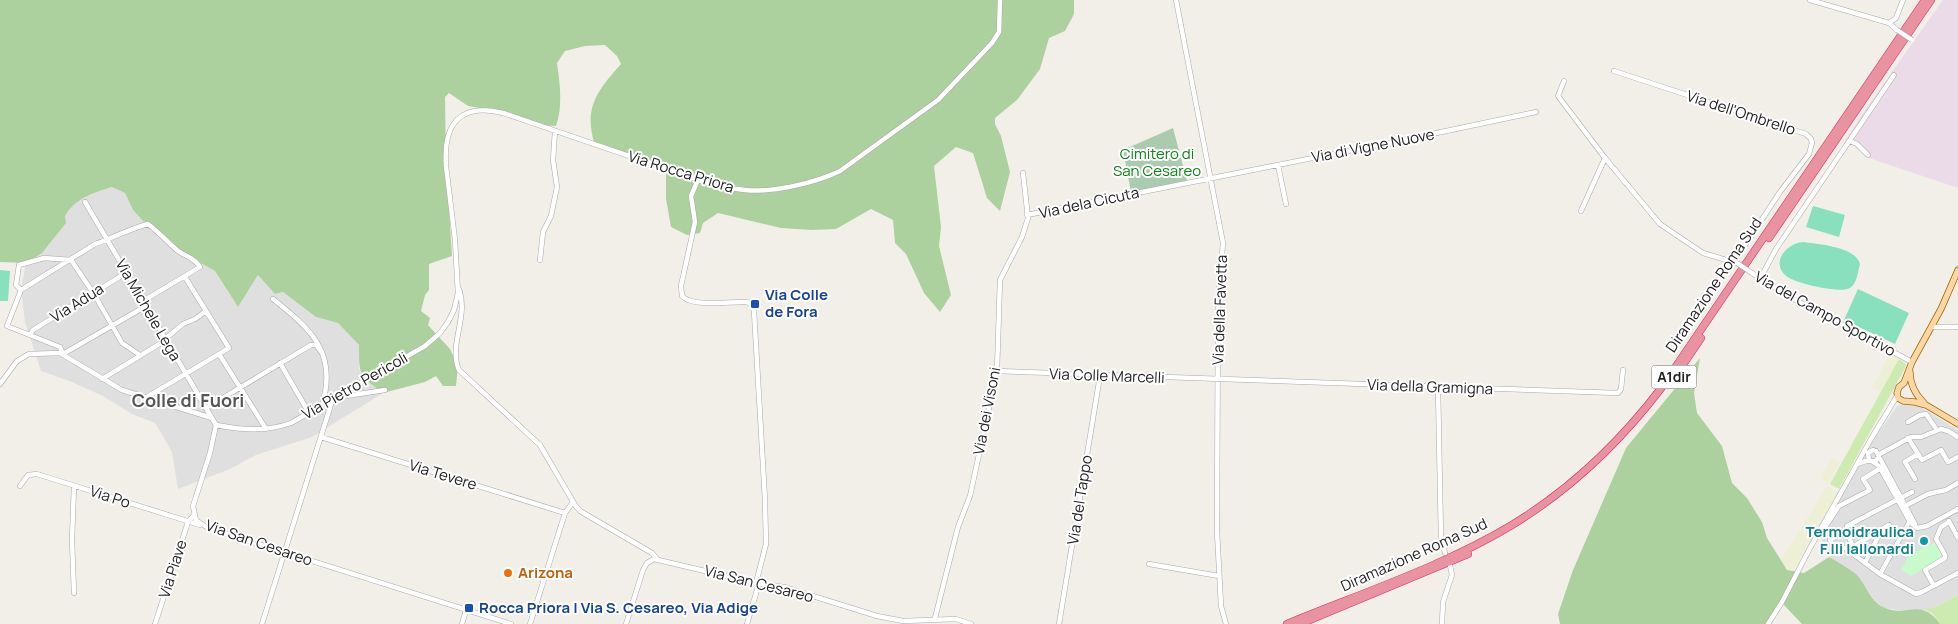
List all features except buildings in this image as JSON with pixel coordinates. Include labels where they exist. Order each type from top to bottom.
[{"type":"highway","name":"Diramazione Roma Sud","points":[[1287,624],[1442,561],[1501,531],[1563,489],[1614,443],[1662,387],[1925,0]]},
{"type":"highway","name":"Diramazione Roma Sud","points":[[1300,624],[1481,548],[1522,524],[1557,500],[1608,456],[1638,424],[1667,388],[1931,0]]},
{"type":"main road","points":[[1958,270],[1949,293],[1911,364],[1904,383],[1897,390],[1897,396],[1903,401],[1926,405],[1958,424]]},
{"type":"main road","points":[[1911,364],[1912,385],[1926,405]]},
{"type":"main road","points":[[1904,383],[1912,385]]},
{"type":"main road","points":[[1910,401],[1916,393]]},
{"type":"street","name":"Via Rocca Priora","points":[[458,288],[446,158],[447,141],[453,125],[467,112],[480,110],[503,113],[698,180],[746,191],[778,189],[830,176],[840,171],[938,100],[985,52],[998,32],[1000,0]]},
{"type":"street","name":"Via della Favetta","points":[[1176,0],[1223,244],[1218,295],[1217,531],[1221,606],[1226,624]]},
{"type":"street","points":[[1810,0],[1889,23],[1917,43]]},
{"type":"street","points":[[1889,23],[1896,18],[1903,0]]},
{"type":"street","name":"Via dell'Ombrello","points":[[1614,71],[1806,134],[1811,139],[1812,146],[1809,154],[1780,192],[1735,263]]},
{"type":"street","points":[[1760,279],[1776,249],[1894,75]]},
{"type":"street","name":"Via del Campo Sportivo","points":[[1564,81],[1558,96],[1606,158],[1664,227],[1704,252],[1735,263],[1788,296],[1911,364]]},
{"type":"street","name":"Via di Vigne Nuove","points":[[1210,178],[1536,112]]},
{"type":"street","points":[[540,260],[543,232],[552,216],[557,187],[553,160],[555,131]]},
{"type":"street","points":[[1850,141],[1857,144],[1868,155]]},
{"type":"street","points":[[1581,211],[1606,158]]},
{"type":"street","points":[[1278,165],[1286,204]]},
{"type":"street","name":"Via dei Visoni","points":[[935,618],[958,527],[970,496],[997,371],[1000,280],[1022,237],[1027,215],[1023,173]]},
{"type":"street","name":"Via dela Cicuta","points":[[1027,215],[1210,178]]},
{"type":"street","points":[[698,180],[691,196],[695,222],[681,284],[681,294],[686,299],[704,302],[748,302],[754,309],[766,544],[747,624]]},
{"type":"street","name":"Via Michele Lega","points":[[85,202],[212,418]]},
{"type":"street","points":[[0,384],[16,361],[29,354],[63,354],[112,326],[200,267],[197,262],[178,251],[160,232],[148,224],[95,244],[21,290],[7,326],[60,347],[63,354],[122,390],[212,418],[216,426]]},
{"type":"street","points":[[21,290],[16,285],[19,265],[44,258],[71,260]]},
{"type":"street","points":[[71,260],[93,292],[122,343],[140,356]]},
{"type":"street","name":"Via Adua","points":[[30,335],[33,330],[126,273]]},
{"type":"street","points":[[145,398],[229,348],[185,277]]},
{"type":"street","points":[[458,288],[463,307],[456,352],[458,369],[540,445],[573,502],[585,515],[652,553],[657,559],[647,563],[643,570],[626,624]]},
{"type":"street","name":"Via Pietro Pericoli","points":[[216,426],[244,430],[266,429],[288,424],[308,413],[434,339],[446,326],[452,315],[458,288]]},
{"type":"street","points":[[273,299],[308,330],[318,343],[326,365],[328,380],[322,405]]},
{"type":"street","points":[[102,379],[166,339],[184,324],[206,311]]},
{"type":"street","points":[[1932,327],[1958,327]]},
{"type":"street","points":[[206,408],[312,345],[316,345],[322,352]]},
{"type":"street","points":[[219,354],[266,429]]},
{"type":"street","points":[[280,363],[308,413]]},
{"type":"street","name":"Via della Gramigna","points":[[1217,380],[1618,394],[1621,389],[1623,370]]},
{"type":"street","name":"Via Colle Marcelli","points":[[997,371],[1217,380]]},
{"type":"street","name":"Via del Tappo","points":[[1059,624],[1100,376]]},
{"type":"street","points":[[1438,388],[1441,529],[1445,554]]},
{"type":"street","points":[[262,624],[333,398],[385,390]]},
{"type":"street","points":[[1768,624],[1782,602],[1862,454],[1897,396]]},
{"type":"street","points":[[1890,410],[1903,401]]},
{"type":"street","points":[[1908,422],[1920,415],[1926,414],[1937,430]]},
{"type":"street","name":"Via San Cesareo","points":[[216,426],[210,453],[193,503],[194,515],[198,522],[206,527],[284,553],[511,624]]},
{"type":"street","points":[[1871,461],[1868,453],[1884,452],[1908,438],[1921,437],[1937,430],[1946,430],[1958,437]]},
{"type":"street","name":"Via Tevere","points":[[320,437],[565,513]]},
{"type":"street","points":[[1908,438],[1922,460],[1941,450],[1948,462],[1956,458],[1958,464]]},
{"type":"street","points":[[1871,439],[1876,453],[1899,499],[1905,506],[1910,519],[1880,574]]},
{"type":"street","points":[[1866,448],[1876,453]]},
{"type":"street","points":[[1856,465],[1877,460],[1876,453]]},
{"type":"street","points":[[1862,454],[1881,468],[1917,528],[1923,528],[1958,509]]},
{"type":"street","points":[[1915,480],[1905,462],[1918,454]]},
{"type":"street","points":[[1819,532],[1822,532],[1839,506],[1870,490],[1863,479],[1881,468]]},
{"type":"street","name":"Via Po","points":[[20,486],[28,475],[36,474],[206,527]]},
{"type":"street","points":[[1905,506],[1928,494],[1946,490],[1958,483]]},
{"type":"street","points":[[74,486],[72,540],[74,593]]},
{"type":"street","points":[[1836,549],[1829,538],[1846,530],[1848,525],[1912,492]]},
{"type":"street","points":[[530,624],[565,513],[573,502]]},
{"type":"street","name":"Via Piave","points":[[155,624],[188,522],[194,515]]},
{"type":"street","points":[[1946,516],[1958,538]]},
{"type":"street","points":[[1934,586],[1925,570],[1945,558],[1946,555],[1936,539],[1939,529],[1949,522]]},
{"type":"street","points":[[1854,546],[1889,526]]},
{"type":"street","points":[[1846,530],[1854,546],[1853,554]]},
{"type":"street","points":[[1865,563],[1881,530]]},
{"type":"street","points":[[1845,548],[1880,574],[1916,594],[1958,573]]},
{"type":"street","name":"Via San Cesareo","points":[[657,559],[758,583],[784,587],[877,616],[903,621],[935,618],[956,619],[971,624]]},
{"type":"street","points":[[1149,564],[1219,576]]},
{"type":"street","points":[[1442,624],[1442,602],[1452,575],[1450,565]]},
{"type":"street","points":[[462,624],[466,610]]},
{"type":"street","points":[[935,618],[939,624]]},
{"type":"shaded area","points":[[1943,0],[1958,0],[1958,188],[1866,157],[1858,148],[1845,141]]},
{"type":"shaded area","points":[[112,187],[125,193],[133,210],[143,221],[197,262],[215,271],[238,307],[258,275],[275,294],[283,292],[316,317],[338,323],[359,345],[359,369],[367,382],[383,393],[312,437],[256,455],[230,469],[178,489],[172,452],[155,423],[132,414],[103,396],[41,371],[25,322],[21,290],[26,263],[73,204]]},
{"type":"shaded area","points":[[1909,403],[1917,405],[1958,430],[1958,595],[1935,607],[1922,610],[1896,610],[1884,608],[1875,601],[1856,575],[1829,557],[1820,535],[1874,439],[1897,406]]},
{"type":"green space","points":[[0,0],[1074,0],[1074,14],[1065,31],[1049,38],[1040,69],[1017,100],[995,118],[995,124],[1001,136],[1010,172],[1000,211],[987,198],[973,153],[956,147],[934,166],[941,227],[939,246],[951,295],[940,312],[924,293],[906,254],[895,243],[893,220],[871,209],[836,229],[781,228],[718,213],[703,223],[700,233],[687,235],[671,227],[666,199],[666,169],[595,145],[591,121],[594,101],[605,83],[621,64],[617,56],[605,45],[585,46],[565,51],[557,63],[560,103],[556,126],[535,125],[498,111],[468,106],[449,93],[445,97],[446,162],[452,256],[429,264],[429,290],[425,295],[421,311],[430,318],[428,325],[450,349],[458,366],[456,386],[443,386],[436,376],[425,382],[383,393],[364,378],[359,362],[359,345],[338,323],[316,317],[283,292],[275,294],[258,275],[238,307],[215,271],[178,251],[160,232],[143,221],[133,210],[125,193],[112,187],[86,197],[74,205],[65,216],[66,223],[42,253],[26,263],[0,262]]},
{"type":"green space","name":"Cimitero di San Cesareo","points":[[1173,128],[1187,181],[1131,192],[1123,150]]},
{"type":"green space","points":[[1813,206],[1845,215],[1839,237],[1806,227]]},
{"type":"green space","points":[[1803,242],[1836,247],[1857,258],[1860,264],[1856,280],[1852,286],[1837,290],[1828,289],[1798,282],[1786,276],[1781,271],[1780,259],[1782,254],[1791,246]]},
{"type":"green space","points":[[0,270],[10,271],[8,301],[0,301]]},
{"type":"green space","points":[[1858,289],[1909,313],[1895,344],[1844,320]]},
{"type":"green space","points":[[1890,354],[1899,359],[1881,392],[1872,387]]},
{"type":"green space","points":[[1700,358],[1694,393],[1697,413],[1722,446],[1732,483],[1747,498],[1762,522],[1767,538],[1787,570],[1804,573],[1829,557],[1856,574],[1871,597],[1883,607],[1899,611],[1919,609],[1926,611],[1940,624],[1802,624],[1782,603],[1769,624],[1560,624],[1558,614],[1573,570],[1626,448]]},
{"type":"green space","points":[[1899,359],[1906,364],[1905,368],[1839,489],[1830,484]]},
{"type":"green space","points":[[1832,457],[1840,462],[1828,483],[1821,478]]},
{"type":"green space","points":[[1827,486],[1838,492],[1793,571],[1787,571],[1781,560]]},
{"type":"green space","points":[[1936,542],[1944,556],[1911,576],[1901,570],[1911,551],[1917,551]]},
{"type":"green space","points":[[1958,595],[1958,624],[1940,624],[1932,613],[1923,609],[1935,607]]},
{"type":"place","name":"Via Colle de Fora","points":[[755,304]]},
{"type":"place","name":"Termoidraulica F.lli Iallonardi","points":[[1924,541]]},
{"type":"place","name":"Arizona","points":[[508,573]]},
{"type":"place","name":"Rocca Priora | Via S. Cesareo, Via Adige","points":[[469,608]]},
{"type":"district","name":"Colle di Fuori","points":[[188,401]]}]
